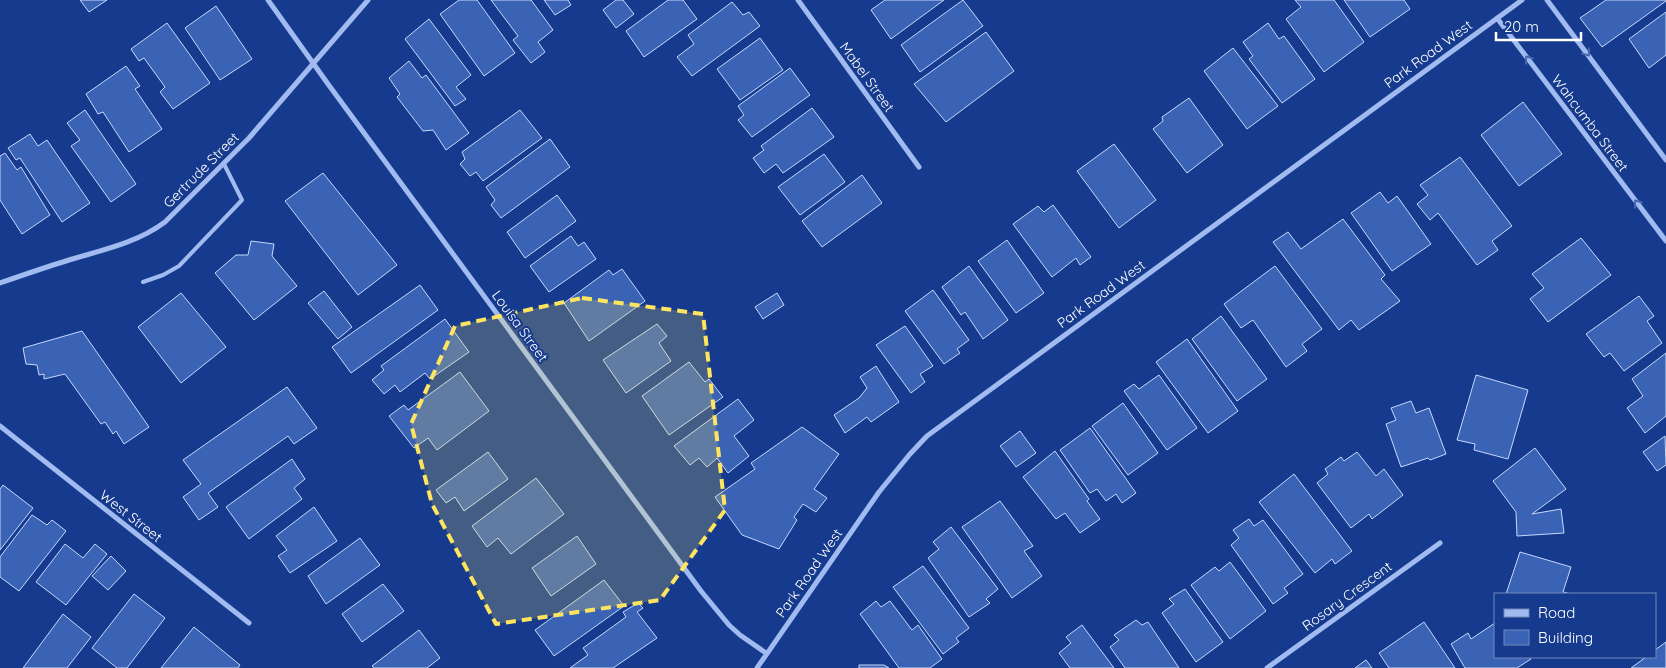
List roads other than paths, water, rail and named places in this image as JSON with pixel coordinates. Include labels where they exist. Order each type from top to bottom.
[{"type":"street","name":"Louisa Street","points":[[268,0],[701,591],[729,625],[766,653]]},
{"type":"street","name":"Gertrude Street","points":[[0,283],[50,265],[124,244],[152,232],[165,222],[249,138],[368,0]]},
{"type":"street","name":"Mabel Street","points":[[798,0],[919,167]]},
{"type":"street","name":"Park Road West","points":[[757,668],[879,492],[927,436],[1522,0]]},
{"type":"street","points":[[1547,0],[1666,160]]},
{"type":"street","name":"Wahcumba Street","points":[[1497,18],[1666,241]]},
{"type":"street","name":"West Street","points":[[0,426],[249,623]]},
{"type":"street","name":"Rosary Crescent","points":[[1267,668],[1440,543]]},
{"type":"lane","points":[[143,282],[163,276],[179,266],[242,200],[224,164]]}]
